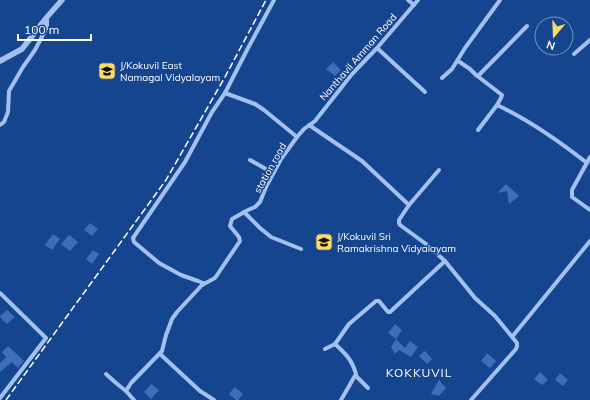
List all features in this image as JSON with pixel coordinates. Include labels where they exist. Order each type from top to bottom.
[{"type":"street","points":[[0,61],[22,49],[62,0]]},
{"type":"street","points":[[202,285],[202,283],[159,263],[134,242],[133,238],[185,162],[212,112],[225,93],[274,0]]},
{"type":"street","points":[[408,0],[414,5]]},
{"type":"street","name":"Nanthavil Amman Road","points":[[309,125],[315,121],[352,74],[377,48],[418,0]]},
{"type":"street","points":[[442,78],[452,69],[465,48],[500,0]]},
{"type":"street","points":[[0,125],[4,122],[8,112],[9,91],[35,50],[47,27],[47,17]]},
{"type":"street","points":[[476,75],[478,76],[527,26]]},
{"type":"street","points":[[574,54],[590,40]]},
{"type":"street","points":[[377,48],[425,92]]},
{"type":"street","points":[[458,60],[502,95],[478,130]]},
{"type":"street","points":[[225,93],[255,104],[297,137]]},
{"type":"street","points":[[497,104],[525,119],[587,163]]},
{"type":"street","points":[[309,125],[362,162],[410,205]]},
{"type":"street","name":"station road","points":[[126,391],[131,383],[162,351],[172,319],[177,312],[202,285],[215,278],[240,241],[240,237],[230,226],[232,219],[255,207],[260,202],[273,173],[297,137],[309,125]]},
{"type":"street","points":[[590,157],[572,190],[572,197],[590,210]]},
{"type":"street","points":[[250,160],[273,173]]},
{"type":"street","points":[[439,170],[410,205],[399,220],[399,223],[445,261],[475,298],[495,316],[517,343],[516,349],[471,400]]},
{"type":"street","points":[[244,212],[271,237],[301,249]]},
{"type":"street","points":[[512,337],[590,241]]},
{"type":"street","points":[[325,349],[335,344],[349,324],[376,301],[379,301],[388,312],[390,312],[445,261]]},
{"type":"street","points":[[0,294],[46,338],[0,398]]},
{"type":"street","points":[[335,344],[346,354],[354,366],[356,376],[368,388]]},
{"type":"street","points":[[160,354],[200,391],[214,400]]},
{"type":"street","points":[[106,374],[134,400]]},
{"type":"street","points":[[340,400],[356,376]]},
{"type":"building","points":[[333,62],[341,70],[335,76],[326,69]]},
{"type":"building","points":[[506,184],[519,196],[509,204],[507,191],[497,193]]},
{"type":"building","points":[[90,223],[98,229],[92,236],[84,230]]},
{"type":"building","points":[[53,234],[60,239],[52,250],[45,245]]},
{"type":"building","points":[[69,235],[78,242],[70,251],[61,244]]},
{"type":"building","points":[[93,250],[99,254],[92,264],[86,259]]},
{"type":"building","points":[[7,310],[15,317],[7,324],[0,316]]},
{"type":"building","points":[[395,324],[402,330],[396,339],[388,333]]},
{"type":"building","points":[[396,339],[405,348],[410,341],[418,347],[411,357],[399,350],[395,354],[391,347]]},
{"type":"building","points":[[8,346],[24,361],[18,368],[12,362],[0,372],[0,363],[6,357],[2,352]]},
{"type":"building","points":[[425,351],[432,359],[427,364],[419,356]]},
{"type":"building","points":[[487,353],[496,361],[490,368],[481,361]]},
{"type":"building","points":[[540,372],[548,380],[542,385],[534,379]]},
{"type":"building","points":[[560,373],[568,380],[563,386],[555,380]]},
{"type":"building","points":[[439,380],[446,388],[439,396],[431,394]]},
{"type":"building","points":[[151,384],[159,390],[151,399],[144,392]]},
{"type":"building","points":[[235,387],[243,394],[238,400],[229,394]]},
{"type":"railway","points":[[6,400],[166,180],[225,77],[266,0]]},
{"type":"place","name":"J/Kokuvil East Namagal Vidyalayam","points":[[107,71]]},
{"type":"place","name":"J/Kokuvil Sri Ramakrishna Vidyalayam","points":[[324,242]]},
{"type":"district","name":"KOKKUVIL","points":[[419,372]]}]
